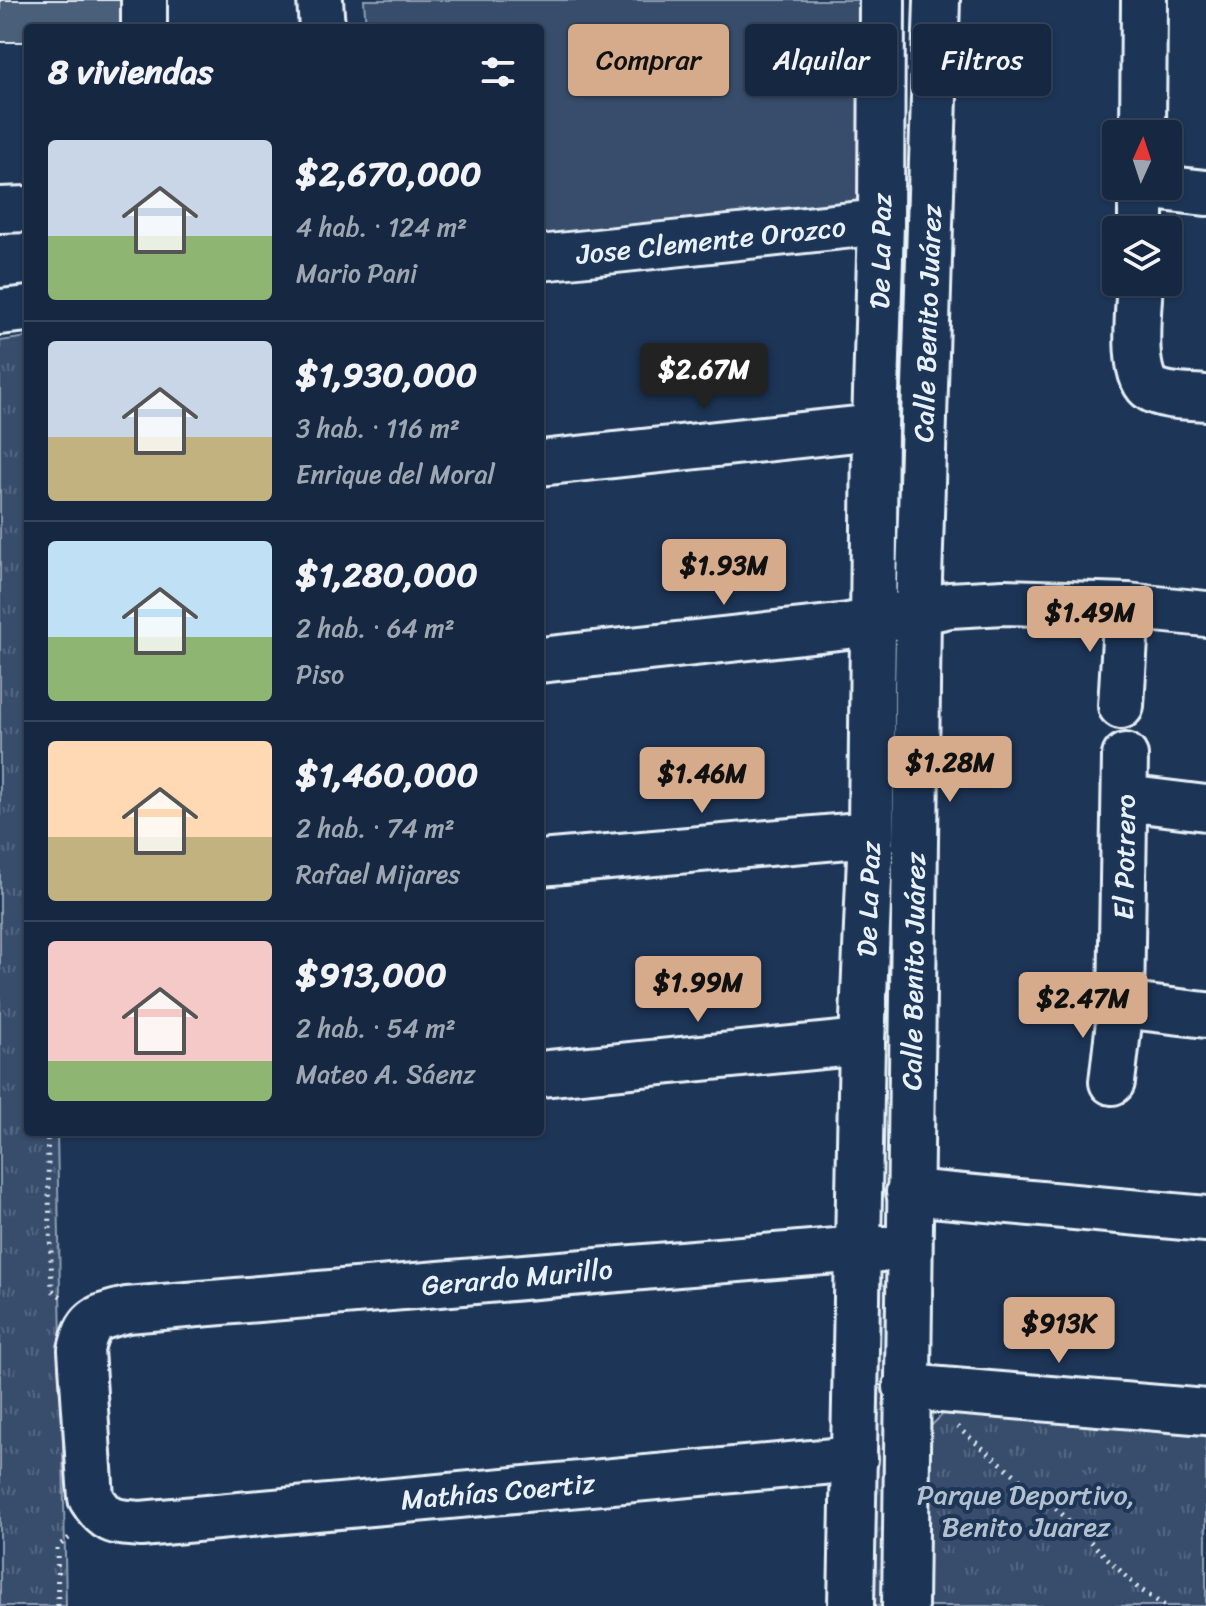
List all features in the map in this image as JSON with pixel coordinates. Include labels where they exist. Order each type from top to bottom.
[{"type":"street","points":[[144,0],[144,24]]},
{"type":"street","points":[[320,0],[322,24]]},
{"type":"street","name":"De La Paz","points":[[851,1606],[862,1042],[871,834],[882,0]]},
{"type":"street","name":"Calle Benito Juárez","points":[[905,1606],[918,612],[937,0]]},
{"type":"street","points":[[1143,120],[1144,0]]},
{"type":"street","points":[[1182,190],[1206,193]]},
{"type":"street","points":[[0,210],[24,209]]},
{"type":"street","name":"Jose Clemente Orozco","points":[[544,258],[881,222]]},
{"type":"street","points":[[1140,296],[1138,365],[1141,380],[1150,389],[1164,394],[1206,398]]},
{"type":"street","points":[[0,312],[24,309]]},
{"type":"street","points":[[544,463],[875,427]]},
{"type":"street","points":[[544,660],[788,634],[874,622],[950,605],[1004,602],[1127,606],[1206,614]]},
{"type":"street","points":[[1121,706],[1127,606]]},
{"type":"street","name":"El Potrero","points":[[1112,1082],[1121,1005],[1125,777],[1206,808]]},
{"type":"street","points":[[544,863],[871,834]]},
{"type":"street","points":[[1121,1005],[1206,1015]]},
{"type":"street","points":[[544,1074],[862,1042]]},
{"type":"street","points":[[909,1192],[1206,1219]]},
{"type":"street","name":"Gerardo Murillo","points":[[112,1314],[860,1249],[908,1249]]},
{"type":"street","points":[[112,1314],[86,1328],[81,1350],[91,1498],[121,1519]]},
{"type":"street","points":[[906,1387],[1206,1412]]},
{"type":"street","name":"Mathías Coertiz","points":[[121,1519],[855,1459]]},
{"type":"path","points":[[47,1136],[52,1290],[112,1314]]},
{"type":"path","points":[[953,1423],[972,1442],[1060,1512],[1138,1588],[1165,1606]]},
{"type":"path","points":[[58,1606],[57,1547],[121,1519]]},
{"type":"green space","points":[[364,0],[865,0],[865,24],[745,24],[745,96],[865,96],[864,196],[832,215],[544,238],[544,24],[366,24]]},
{"type":"green space","points":[[24,338],[24,1136],[57,1136],[66,1606],[0,1606],[0,341]]},
{"type":"green space","points":[[879,1285],[899,1285],[900,1606],[864,1606]]},
{"type":"green space","name":"Parque Deportivo, Benito Juarez","points":[[958,1410],[1206,1429],[1206,1606],[928,1606],[930,1427],[943,1414]]},
{"type":"building","points":[[0,0],[121,0],[122,24],[24,24],[24,42],[0,42]]}]
